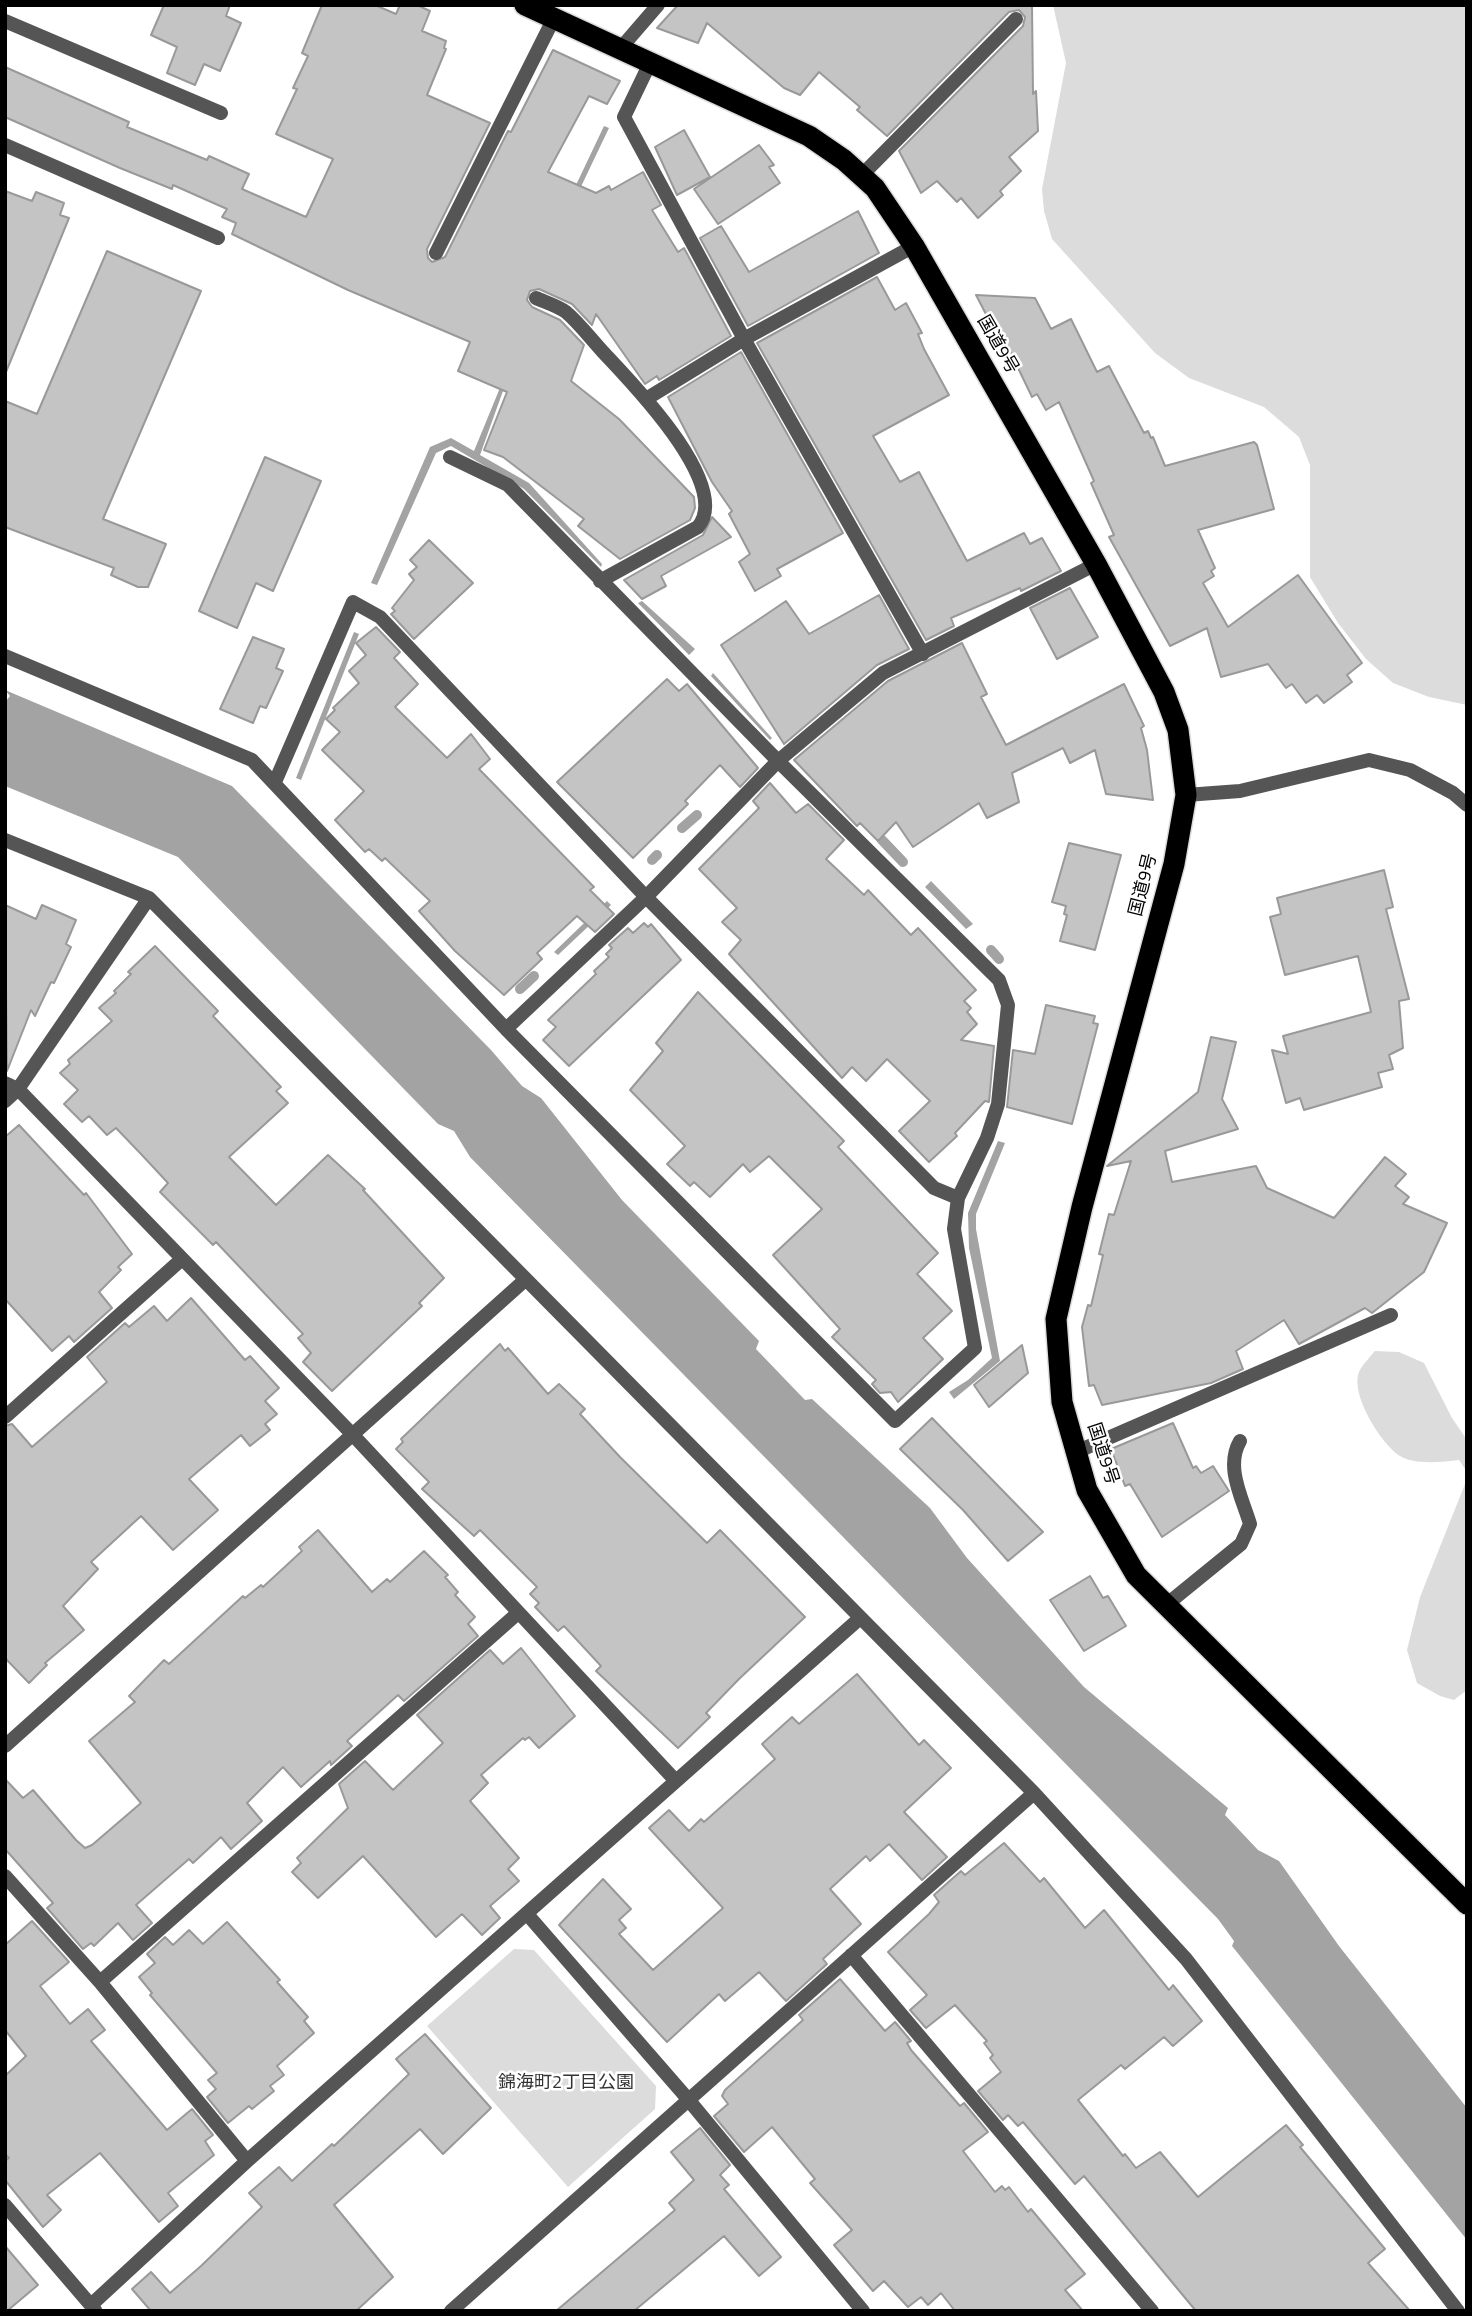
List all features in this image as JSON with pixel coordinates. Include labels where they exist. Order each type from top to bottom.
[{"type":"highway","name":"国道9号","points":[[524,5],[809,136],[862,175],[914,246],[1096,564],[1164,692],[1178,730],[1186,795],[1174,864],[1082,1207],[1056,1319],[1062,1402],[1087,1490],[1136,1575],[1467,1903]]},
{"type":"street","points":[[620,49],[659,5]]},
{"type":"street","points":[[436,253],[554,18]]},
{"type":"street","points":[[862,175],[1016,19]]},
{"type":"street","points":[[5,21],[221,113]]},
{"type":"street","points":[[650,63],[624,117],[744,339],[922,654]]},
{"type":"street","points":[[5,145],[218,238]]},
{"type":"street","points":[[646,398],[744,339],[914,246]]},
{"type":"street","points":[[536,298],[565,311],[646,398],[680,441],[704,494],[705,517],[698,527],[600,581]]},
{"type":"street","points":[[5,656],[252,760],[506,1029],[895,1421],[975,1348],[954,1230],[958,1198],[987,1138],[998,1104],[1008,1005],[999,980],[778,761],[508,485],[450,457]]},
{"type":"street","points":[[506,1029],[646,897],[778,761],[883,673],[1096,564]]},
{"type":"street","points":[[275,782],[353,602],[380,617],[646,897],[934,1188],[958,1198]]},
{"type":"street","points":[[1186,795],[1240,791],[1369,760],[1410,770],[1453,793],[1467,805]]},
{"type":"street","points":[[5,840],[149,898],[1034,1793],[1186,1959],[1458,2311]]},
{"type":"street","points":[[5,1101],[12,1086],[149,898]]},
{"type":"street","points":[[12,1086],[353,1435],[675,1780]]},
{"type":"street","points":[[5,1418],[181,1259]]},
{"type":"street","points":[[5,1746],[525,1280]]},
{"type":"street","points":[[1076,1452],[1391,1315]]},
{"type":"street","points":[[1166,1605],[1241,1544],[1250,1524],[1233,1469],[1232,1459],[1240,1441]]},
{"type":"street","points":[[100,1982],[518,1613]]},
{"type":"street","points":[[5,2205],[93,2308],[247,2161],[859,1619]]},
{"type":"street","points":[[451,2311],[687,2098],[1034,1793]]},
{"type":"street","points":[[5,1877],[100,1982],[247,2161]]},
{"type":"street","points":[[527,1914],[687,2098],[863,2311]]},
{"type":"street","points":[[851,1955],[1152,2311]]},
{"type":"green space","points":[[1053,5],[1467,5],[1467,705],[1429,697],[1393,683],[1366,659],[1338,623],[1310,577],[1310,465],[1299,437],[1264,407],[1189,378],[1155,353],[1052,239],[1044,211],[1042,189],[1066,63]]},
{"type":"green space","points":[[1375,1351],[1399,1352],[1424,1363],[1452,1418],[1467,1440],[1467,1472],[1459,1460],[1428,1462],[1406,1459],[1384,1441],[1363,1405],[1357,1381],[1360,1369]]},
{"type":"green space","points":[[1467,1479],[1467,1690],[1454,1700],[1440,1696],[1417,1683],[1407,1650],[1420,1597]]},
{"type":"green space","name":"錦海町2丁目公園","points":[[514,1949],[534,1950],[656,2086],[655,2109],[568,2187],[427,2026]]},
{"type":"shaded area","points":[[604,126],[609,128],[546,260],[540,261]]},
{"type":"shaded area","points":[[532,310],[480,455],[529,483],[602,564],[601,567],[524,489],[451,446],[436,453],[377,585],[371,583],[430,447],[451,438],[474,451]]},
{"type":"shaded area","points":[[642,601],[695,649],[689,655],[638,603]]},
{"type":"shaded area","points":[[354,632],[359,634],[301,780],[296,778]]},
{"type":"shaded area","points":[[713,673],[772,738],[770,740],[711,676]]},
{"type":"shaded area","points":[[5,690],[232,786],[491,1050],[522,1086],[541,1098],[622,1200],[759,1341],[756,1349],[805,1400],[812,1399],[930,1508],[967,1558],[1084,1687],[1228,1808],[1225,1815],[1258,1850],[1279,1861],[1339,1946],[1467,2108],[1467,2240],[1232,1946],[1234,1941],[1218,1919],[470,1157],[454,1131],[438,1124],[178,857],[5,786],[5,702],[10,696]]},
{"type":"shaded area","points":[[931,881],[973,924],[966,929],[925,887]]},
{"type":"shaded area","points":[[607,901],[611,905],[558,955],[554,952]]},
{"type":"shaded area","points":[[998,1141],[1005,1143],[976,1214],[976,1229],[1000,1361],[954,1399],[949,1392],[968,1380],[992,1358],[969,1248],[968,1213]]},
{"type":"building","points":[[164,5],[230,5],[226,16],[241,23],[220,71],[204,64],[195,85],[167,73],[177,47],[151,35]]},
{"type":"building","points":[[322,5],[375,5],[396,14],[400,5],[417,5],[430,11],[422,31],[446,41],[446,49],[427,95],[490,123],[427,249],[428,258],[432,262],[445,257],[508,131],[511,132],[553,50],[620,81],[607,104],[589,96],[548,172],[596,193],[609,186],[611,190],[643,172],[661,205],[652,210],[678,252],[684,248],[731,336],[659,380],[657,376],[645,384],[596,314],[592,325],[572,304],[539,289],[530,291],[527,300],[532,307],[560,320],[584,345],[571,381],[619,419],[694,497],[695,508],[690,520],[620,559],[578,526],[584,519],[503,457],[484,450],[507,392],[458,371],[470,342],[348,290],[232,234],[236,223],[222,217],[227,209],[173,185],[172,189],[120,168],[5,117],[5,67],[129,122],[127,127],[207,160],[209,156],[249,174],[242,189],[306,217],[333,159],[276,134],[297,89],[293,88],[308,56],[302,53]]},
{"type":"building","points":[[678,5],[1032,5],[1033,94],[1036,91],[1038,131],[1009,157],[1021,171],[1000,191],[1003,195],[978,218],[961,198],[957,202],[937,181],[921,193],[899,151],[1023,26],[1025,17],[1019,10],[1009,12],[887,136],[857,110],[860,107],[819,72],[800,95],[784,88],[707,23],[698,43],[657,28]]},
{"type":"building","points":[[684,130],[710,177],[677,195],[655,147]]},
{"type":"building","points":[[759,145],[774,165],[769,167],[780,183],[718,224],[694,189]]},
{"type":"building","points":[[5,191],[32,201],[36,192],[64,203],[60,215],[69,218],[6,372]]},
{"type":"building","points":[[858,211],[879,253],[748,326],[700,238],[721,226],[749,272]]},
{"type":"building","points":[[107,251],[201,291],[103,519],[166,544],[148,587],[138,587],[111,575],[114,568],[5,527],[5,401],[37,414]]},
{"type":"building","points":[[877,277],[895,310],[906,303],[922,333],[918,334],[924,349],[949,395],[873,436],[900,482],[919,472],[967,561],[1024,533],[1030,544],[1042,538],[1061,571],[1021,591],[1020,588],[951,618],[954,626],[926,640],[757,343]]},
{"type":"building","points":[[976,295],[1035,298],[1051,329],[1071,319],[1097,372],[1109,366],[1144,433],[1148,431],[1151,438],[1153,437],[1165,466],[1254,442],[1257,445],[1274,509],[1198,530],[1215,568],[1211,571],[1214,576],[1203,583],[1228,627],[1298,575],[1362,663],[1347,675],[1352,682],[1324,703],[1317,695],[1306,703],[1292,684],[1286,688],[1268,664],[1221,677],[1207,628],[1170,646],[1109,537],[1114,535],[1091,483],[1094,481],[1059,402],[1046,410],[1037,394],[1032,397],[1005,341],[1001,343]]},
{"type":"building","points":[[741,352],[843,533],[777,569],[781,576],[755,591],[739,562],[750,554],[729,514],[732,511],[712,482],[668,397]]},
{"type":"building","points":[[265,457],[321,481],[273,591],[256,583],[237,628],[199,611]]},
{"type":"building","points":[[712,517],[731,537],[661,576],[666,586],[642,599],[624,580],[703,535]]},
{"type":"building","points":[[429,540],[473,583],[414,639],[391,614],[395,611],[392,608],[414,580],[409,574],[417,567],[410,560]]},
{"type":"building","points":[[1070,588],[1098,637],[1057,659],[1030,608]]},
{"type":"building","points":[[879,595],[909,649],[877,665],[784,744],[721,645],[786,601],[809,634]]},
{"type":"building","points":[[376,627],[400,652],[394,658],[418,684],[395,707],[447,758],[471,734],[490,759],[479,769],[594,887],[590,890],[614,914],[595,932],[577,916],[537,953],[542,959],[504,995],[455,951],[419,911],[430,901],[385,858],[382,861],[369,849],[365,852],[335,820],[364,791],[322,750],[340,732],[326,719],[335,710],[333,708],[359,683],[349,671],[366,655],[356,643]]},
{"type":"building","points":[[253,637],[284,649],[276,668],[283,671],[266,708],[260,706],[253,723],[220,709]]},
{"type":"building","points":[[962,643],[987,694],[981,697],[1006,745],[1124,684],[1144,726],[1141,728],[1147,750],[1153,800],[1106,794],[1095,750],[1070,763],[1063,748],[1012,773],[1019,802],[987,818],[979,803],[913,847],[896,822],[878,841],[860,823],[857,826],[794,760],[888,681]]},
{"type":"building","points":[[667,679],[679,691],[687,684],[758,768],[740,787],[720,765],[685,801],[688,804],[633,858],[557,782]]},
{"type":"building","points":[[770,783],[796,813],[808,804],[844,840],[826,859],[864,895],[868,890],[911,935],[918,928],[976,990],[964,1001],[971,1008],[967,1012],[977,1024],[961,1040],[994,1046],[989,1102],[985,1101],[955,1133],[957,1136],[929,1162],[899,1131],[930,1101],[887,1059],[866,1081],[852,1067],[842,1078],[729,954],[741,940],[722,922],[737,908],[699,869],[759,808],[753,801]]},
{"type":"building","points":[[1069,843],[1121,855],[1095,950],[1060,941],[1067,915],[1064,914],[1066,906],[1052,902]]},
{"type":"building","points":[[1384,870],[1393,907],[1386,909],[1409,999],[1399,1001],[1403,1048],[1389,1055],[1393,1069],[1378,1073],[1382,1087],[1304,1110],[1300,1098],[1286,1103],[1272,1050],[1288,1054],[1283,1036],[1371,1012],[1358,956],[1285,975],[1270,917],[1281,914],[1277,898]]},
{"type":"building","points":[[5,905],[36,919],[42,905],[76,920],[66,944],[71,947],[35,1016],[31,1010],[7,1071]]},
{"type":"building","points":[[644,923],[648,927],[651,924],[681,960],[569,1066],[543,1040],[556,1027],[548,1020],[596,974],[594,971],[609,957],[606,954],[612,948],[609,945],[628,928],[633,933]]},
{"type":"building","points":[[155,946],[218,1011],[213,1016],[281,1087],[276,1091],[288,1103],[229,1157],[276,1205],[328,1155],[365,1189],[363,1190],[444,1278],[419,1303],[422,1306],[332,1391],[303,1362],[311,1353],[298,1338],[303,1334],[216,1242],[213,1245],[160,1192],[168,1183],[141,1154],[116,1128],[107,1135],[89,1116],[82,1122],[64,1104],[78,1090],[60,1073],[70,1064],[68,1060],[112,1021],[99,1008],[116,993],[114,991],[131,974],[128,972]]},
{"type":"building","points":[[698,992],[844,1141],[838,1147],[938,1253],[917,1274],[952,1311],[923,1338],[943,1359],[898,1402],[891,1392],[880,1393],[872,1384],[876,1380],[832,1337],[840,1329],[773,1255],[822,1209],[769,1156],[750,1172],[743,1164],[710,1197],[694,1182],[690,1186],[667,1164],[685,1146],[630,1090],[663,1051],[656,1043]]},
{"type":"building","points":[[1046,1005],[1095,1016],[1093,1023],[1098,1024],[1072,1124],[1007,1107],[1013,1050],[1035,1054]]},
{"type":"building","points":[[1211,1037],[1236,1042],[1222,1099],[1238,1129],[1165,1151],[1172,1182],[1256,1166],[1267,1188],[1334,1218],[1385,1157],[1406,1174],[1395,1186],[1409,1197],[1403,1204],[1447,1223],[1424,1272],[1372,1313],[1365,1308],[1299,1344],[1284,1320],[1236,1351],[1243,1369],[1211,1383],[1102,1405],[1094,1385],[1089,1386],[1082,1327],[1088,1305],[1091,1306],[1103,1255],[1099,1254],[1109,1214],[1114,1215],[1131,1161],[1107,1166],[1198,1092]]},
{"type":"building","points":[[19,1125],[84,1195],[86,1193],[132,1254],[118,1267],[121,1270],[99,1292],[112,1308],[74,1342],[69,1336],[52,1351],[5,1299],[5,1137]]},
{"type":"building","points":[[191,1298],[245,1360],[250,1356],[279,1388],[265,1401],[277,1414],[265,1424],[270,1430],[250,1446],[241,1435],[189,1479],[218,1510],[173,1550],[141,1516],[91,1562],[98,1569],[63,1606],[84,1630],[45,1663],[47,1665],[29,1683],[5,1658],[5,1426],[12,1424],[32,1447],[107,1382],[87,1357],[125,1323],[129,1327],[154,1306],[167,1321]]},
{"type":"building","points":[[500,1344],[505,1351],[508,1348],[548,1394],[559,1384],[585,1409],[580,1414],[620,1457],[707,1543],[720,1530],[805,1617],[706,1713],[710,1717],[678,1748],[596,1671],[601,1666],[564,1626],[558,1631],[535,1607],[539,1603],[530,1594],[537,1587],[480,1530],[474,1536],[422,1489],[429,1482],[396,1449],[403,1442],[401,1439]]},
{"type":"building","points":[[1022,1345],[1028,1373],[989,1407],[974,1385]]},
{"type":"building","points":[[932,1418],[1043,1532],[1008,1561],[963,1510],[900,1449]]},
{"type":"building","points":[[1173,1423],[1193,1468],[1196,1466],[1201,1473],[1213,1466],[1229,1491],[1162,1537],[1130,1484],[1125,1486],[1111,1449]]},
{"type":"building","points":[[318,1530],[372,1592],[387,1579],[390,1582],[424,1551],[448,1575],[445,1577],[458,1592],[455,1595],[475,1617],[468,1624],[478,1636],[404,1701],[398,1695],[347,1741],[352,1746],[301,1787],[283,1767],[247,1803],[262,1821],[231,1849],[221,1837],[193,1863],[189,1859],[136,1905],[152,1923],[133,1940],[118,1923],[94,1946],[91,1943],[83,1949],[47,1908],[53,1903],[5,1849],[5,1779],[23,1798],[33,1790],[76,1840],[85,1848],[92,1845],[141,1803],[89,1741],[135,1702],[129,1696],[164,1660],[169,1664],[243,1596],[245,1598],[261,1585],[263,1587],[302,1551],[299,1547]]},
{"type":"building","points":[[1090,1576],[1103,1598],[1108,1596],[1126,1626],[1084,1651],[1050,1600]]},
{"type":"building","points":[[521,1648],[575,1716],[539,1748],[529,1737],[525,1740],[523,1738],[481,1775],[488,1783],[470,1801],[519,1858],[508,1869],[519,1881],[490,1906],[500,1918],[482,1935],[462,1914],[436,1937],[363,1856],[318,1898],[292,1872],[301,1863],[297,1858],[348,1808],[339,1784],[365,1761],[393,1790],[443,1743],[417,1715],[490,1650],[503,1664]]},
{"type":"building","points":[[857,1674],[919,1745],[924,1740],[951,1768],[904,1812],[947,1857],[922,1880],[889,1844],[870,1861],[866,1856],[830,1889],[861,1924],[823,1959],[827,1964],[786,2001],[759,1972],[725,2001],[719,1994],[667,2042],[559,1925],[603,1879],[631,1909],[619,1920],[626,1928],[619,1934],[653,1970],[723,1908],[649,1828],[669,1810],[689,1831],[701,1819],[704,1822],[775,1759],[762,1744],[792,1717],[799,1724]]},
{"type":"building","points":[[1004,1843],[1040,1882],[1044,1878],[1085,1928],[1104,1910],[1169,1990],[1173,1985],[1202,2021],[1173,2046],[1164,2037],[1125,2069],[1121,2065],[1078,2100],[1123,2156],[1125,2154],[1136,2168],[1160,2152],[1198,2197],[1286,2125],[1303,2145],[1300,2147],[1385,2249],[1368,2263],[1410,2311],[1196,2311],[1084,2176],[1075,2184],[1023,2122],[1018,2126],[1008,2115],[1003,2120],[978,2091],[1001,2072],[990,2058],[993,2055],[984,2043],[987,2041],[955,2005],[926,2028],[910,2010],[927,1995],[888,1952],[939,1902],[934,1895],[961,1871],[965,1875]]},
{"type":"building","points":[[32,1921],[69,1962],[40,1986],[70,2024],[88,2009],[105,2030],[91,2041],[167,2130],[192,2109],[213,2135],[205,2141],[214,2155],[168,2193],[178,2206],[159,2222],[100,2153],[47,2195],[61,2210],[43,2227],[5,2180],[5,2161],[9,2158],[5,2154],[5,2076],[26,2056],[5,2030],[5,1945]]},
{"type":"building","points":[[227,1922],[280,1980],[277,1982],[308,2017],[304,2021],[314,2033],[277,2066],[284,2075],[270,2086],[274,2091],[252,2109],[249,2106],[228,2123],[207,2097],[216,2089],[208,2080],[217,2073],[150,1995],[152,1993],[139,1977],[155,1963],[147,1954],[165,1937],[173,1945],[189,1930],[203,1944]]},
{"type":"building","points":[[840,1979],[885,2031],[895,2022],[911,2041],[907,2043],[911,2050],[960,2106],[964,2103],[988,2132],[963,2151],[995,2192],[1002,2186],[1005,2190],[1009,2187],[1028,2212],[1031,2209],[1085,2274],[1065,2290],[1083,2311],[955,2311],[941,2293],[928,2305],[921,2297],[908,2307],[884,2281],[873,2291],[834,2245],[852,2230],[810,2183],[815,2179],[772,2127],[744,2152],[714,2116],[728,2104],[722,2096],[725,2090],[803,2020],[799,2015]]},
{"type":"building","points":[[425,2034],[491,2108],[443,2154],[420,2129],[334,2205],[393,2277],[356,2311],[151,2311],[132,2289],[151,2272],[170,2293],[262,2207],[249,2193],[279,2167],[292,2181],[332,2144],[334,2146],[409,2074],[396,2059]]},
{"type":"building","points":[[700,2128],[730,2165],[720,2175],[729,2185],[724,2189],[781,2257],[759,2276],[724,2236],[634,2311],[556,2311],[675,2210],[669,2203],[694,2180],[671,2152]]},
{"type":"building","points":[[5,2246],[38,2285],[7,2311],[5,2311]]},
{"type":"waterway","points":[[682,828],[697,815]]},
{"type":"waterway","points":[[882,840],[903,862]]},
{"type":"waterway","points":[[652,860],[657,855]]},
{"type":"waterway","points":[[991,950],[999,959]]},
{"type":"waterway","points":[[520,989],[534,976]]}]
